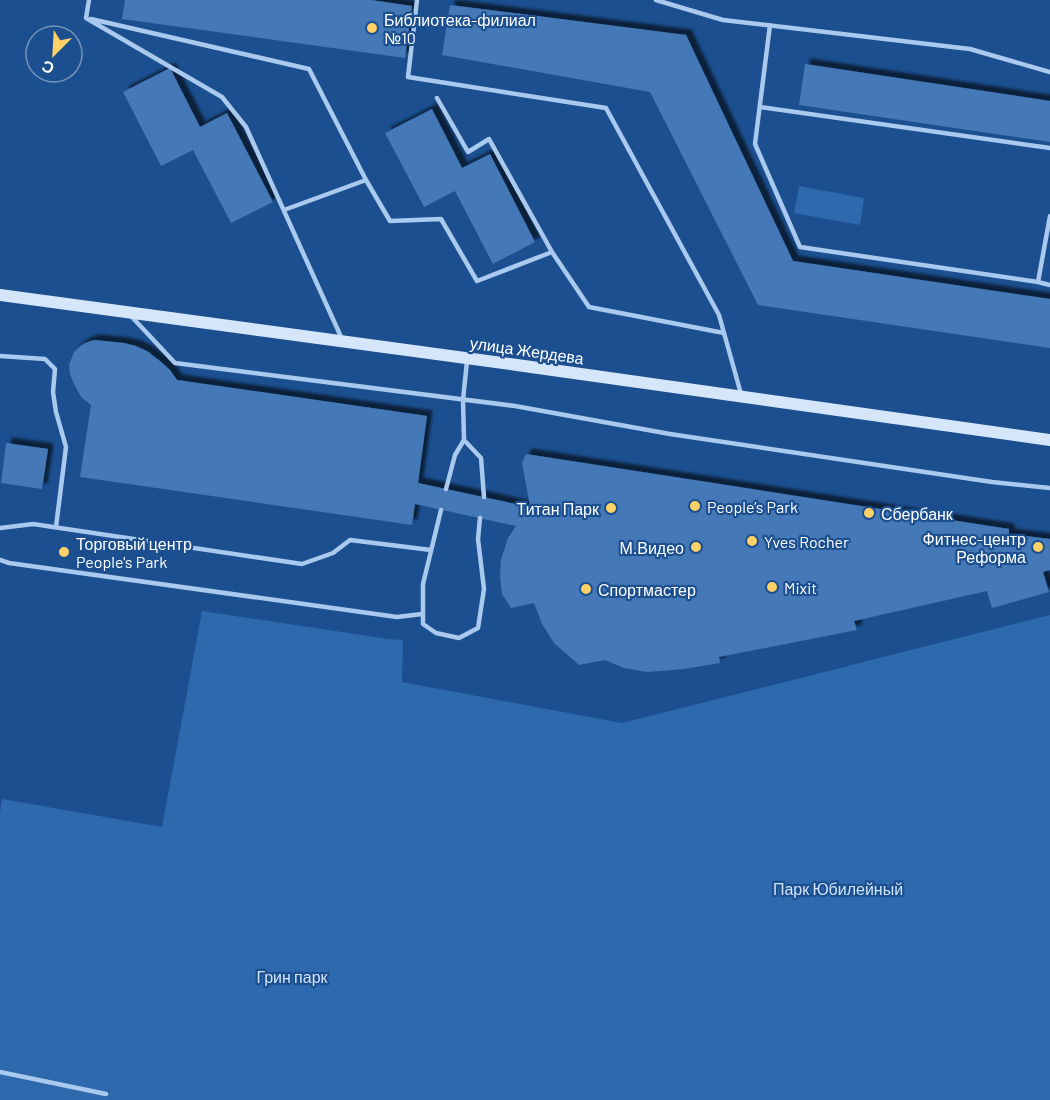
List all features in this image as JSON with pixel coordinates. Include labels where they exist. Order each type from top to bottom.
[{"type":"main road","name":"улица Жердева","points":[[0,295],[1050,440]]},
{"type":"lane","points":[[86,18],[89,0]]},
{"type":"lane","points":[[417,0],[408,77],[606,108],[719,315],[741,397]]},
{"type":"lane","points":[[656,0],[723,20],[970,48],[1050,72]]},
{"type":"lane","points":[[86,18],[309,69],[366,180],[390,221],[441,219],[477,281],[552,252]]},
{"type":"lane","points":[[86,18],[222,98],[246,127],[344,342]]},
{"type":"lane","points":[[770,25],[755,144],[800,247],[1050,285]]},
{"type":"lane","points":[[437,98],[468,152],[489,139],[552,252],[588,308],[724,333]]},
{"type":"lane","points":[[760,107],[1050,148]]},
{"type":"lane","points":[[284,210],[366,180]]},
{"type":"lane","points":[[1038,282],[1050,216]]},
{"type":"lane","points":[[128,312],[174,363],[515,406],[670,434],[992,482],[1050,488]]},
{"type":"lane","points":[[0,356],[45,359],[55,369],[53,392],[66,447],[56,527]]},
{"type":"lane","points":[[447,489],[455,454],[464,440],[463,400],[467,358]]},
{"type":"lane","points":[[464,440],[481,458],[484,497]]},
{"type":"lane","points":[[441,510],[423,584],[423,624],[436,633],[459,638],[478,628],[484,589],[478,539],[480,518]]},
{"type":"lane","points":[[0,528],[33,524],[302,564],[333,553],[350,540],[431,550]]},
{"type":"lane","points":[[0,560],[397,617],[422,614]]},
{"type":"lane","points":[[0,1072],[105,1094]]},
{"type":"green space","points":[[799,186],[864,198],[860,225],[794,213]]},
{"type":"green space","name":"Парк Юбилейный","points":[[202,611],[403,640],[402,682],[622,723],[1050,615],[1050,1100],[0,1100],[0,813],[2,799],[162,827]]},
{"type":"building","points":[[125,0],[371,0],[412,6],[405,58],[122,19]]},
{"type":"building","points":[[450,5],[686,35],[793,261],[1050,299],[1050,348],[758,305],[650,92],[442,55]]},
{"type":"building","points":[[805,64],[1050,101],[1050,142],[799,105]]},
{"type":"building","points":[[170,68],[200,127],[227,113],[273,202],[231,223],[193,150],[161,166],[123,92]]},
{"type":"building","points":[[432,109],[462,168],[490,154],[535,242],[493,264],[455,191],[424,207],[385,133]]},
{"type":"building","name":"People’s Park","points":[[94,340],[124,343],[147,351],[170,370],[177,380],[427,416],[418,483],[529,507],[522,463],[526,454],[1009,529],[1009,534],[1050,539],[1050,570],[1043,572],[1049,592],[992,608],[987,591],[854,621],[857,630],[719,657],[720,663],[684,669],[647,672],[624,668],[605,660],[579,665],[554,643],[542,624],[534,603],[511,608],[502,594],[501,560],[508,538],[516,526],[415,504],[412,525],[80,477],[91,405],[81,397],[70,374],[69,365],[74,352],[79,347]]},
{"type":"building","points":[[6,443],[48,449],[42,489],[1,483]]},
{"type":"place","name":"Библиотека-филиал №10","points":[[372,28]]},
{"type":"place","name":"People’s Park","points":[[695,506]]},
{"type":"place","name":"Титан Парк","points":[[611,508]]},
{"type":"place","name":"Сбербанк","points":[[869,513]]},
{"type":"place","name":"Yves Rocher","points":[[752,541]]},
{"type":"place","name":"М.Видео","points":[[696,547]]},
{"type":"place","name":"Фитнес-центр Реформа","points":[[1038,547]]},
{"type":"place","name":"Торговый центр People's Park","points":[[64,552]]},
{"type":"place","name":"Mixit","points":[[772,587]]},
{"type":"place","name":"Спортмастер","points":[[586,589]]},
{"type":"park label","name":"Грин парк","points":[[292,976]]}]
